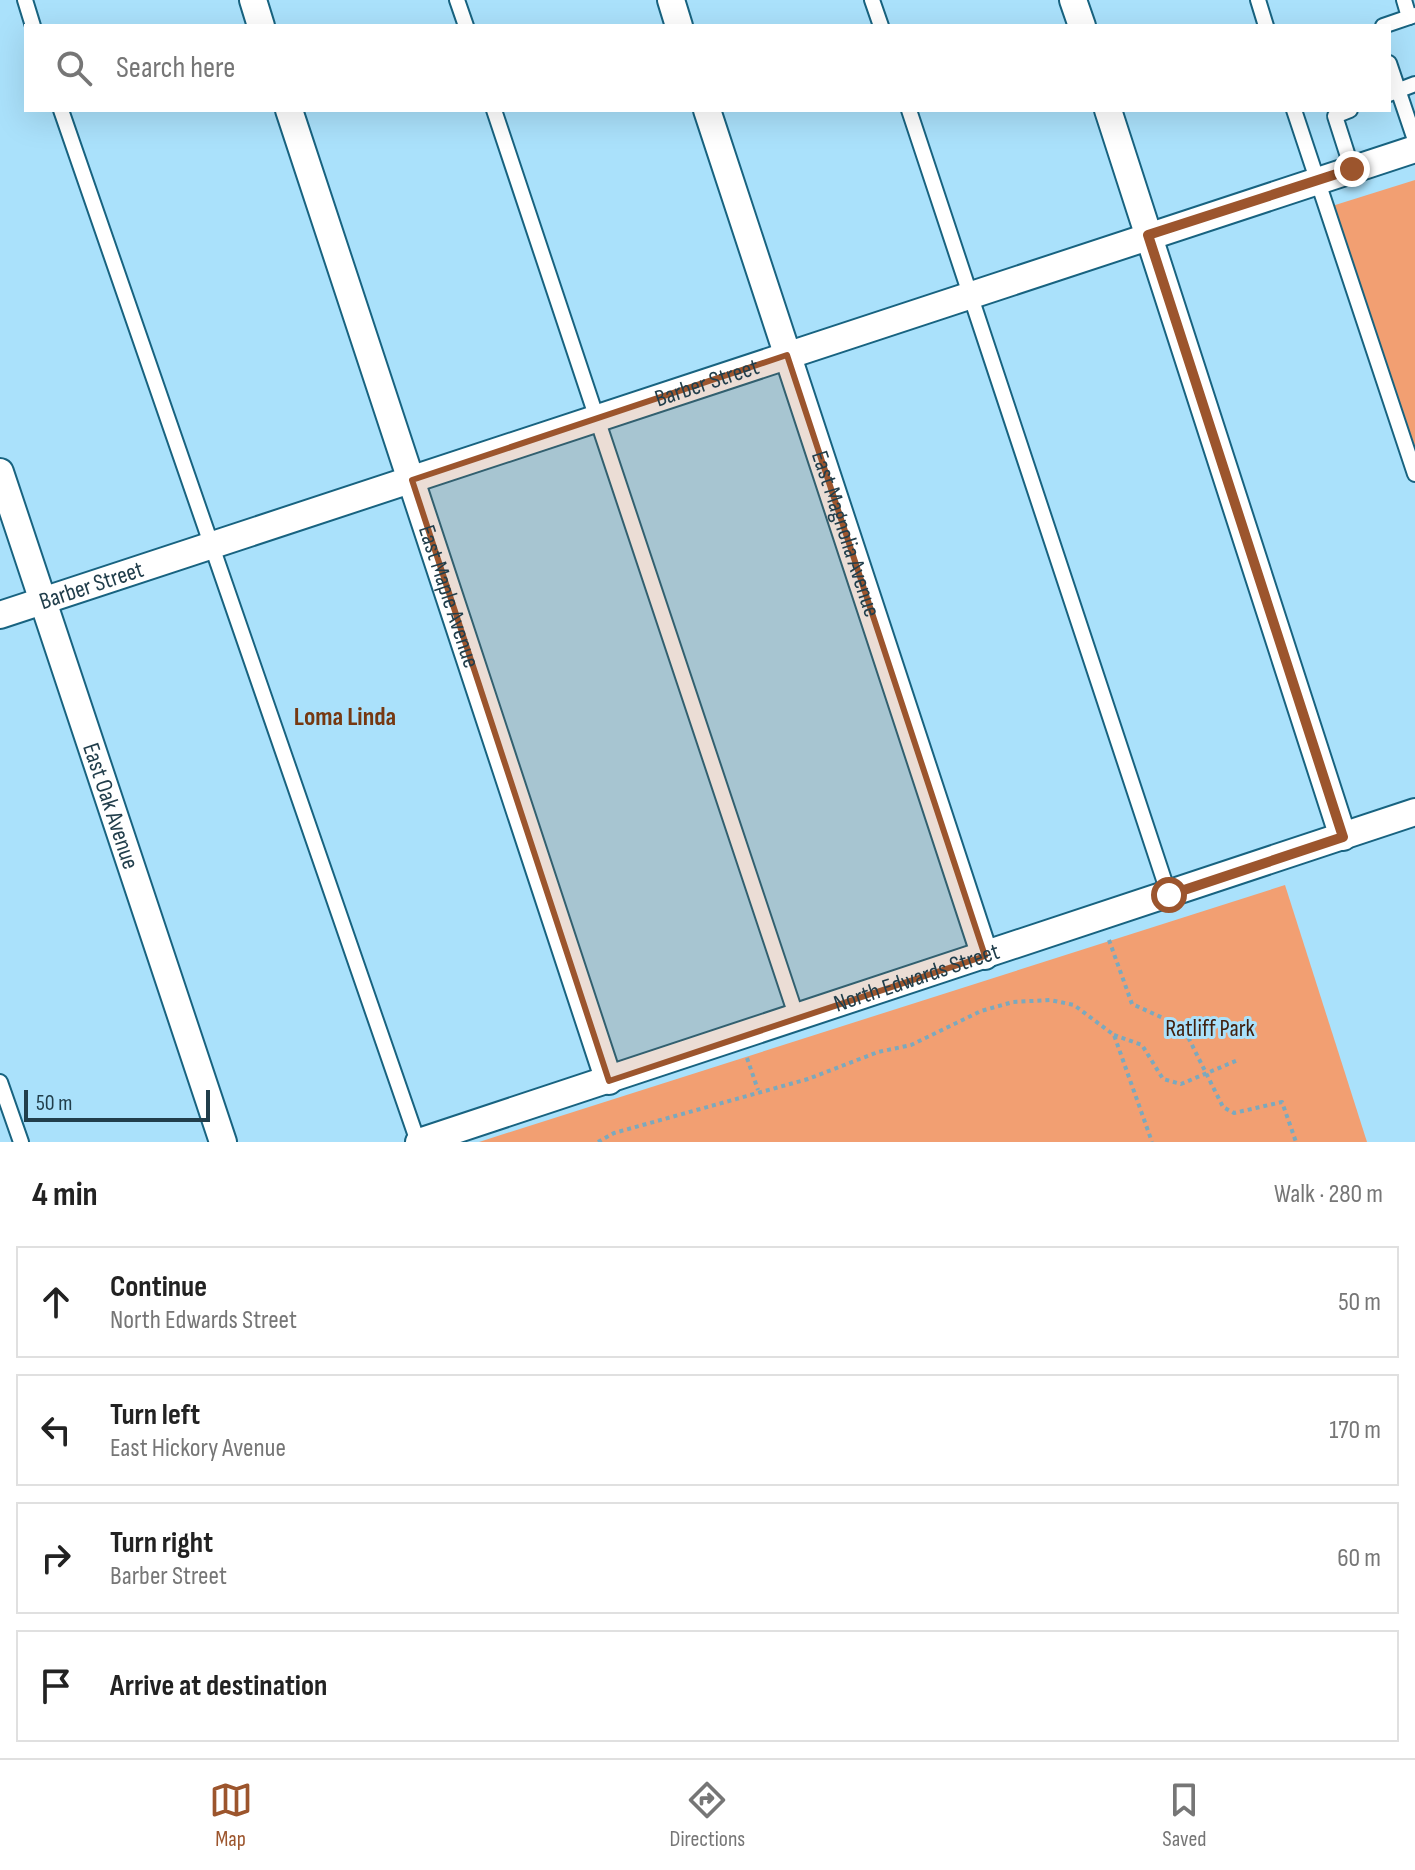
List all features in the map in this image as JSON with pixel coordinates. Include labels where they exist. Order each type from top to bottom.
[{"type":"street","points":[[253,0],[260,24]]},
{"type":"street","points":[[671,0],[678,24]]},
{"type":"street","points":[[1073,0],[1081,24]]},
{"type":"street","name":"East Maple Avenue","points":[[290,112],[609,1081]]},
{"type":"street","name":"East Magnolia Avenue","points":[[708,112],[985,956]]},
{"type":"street","points":[[1109,112],[1343,837]]},
{"type":"street","name":"Barber Street","points":[[0,615],[1415,149]]},
{"type":"street","name":"East Oak Avenue","points":[[0,472],[223,1142]]},
{"type":"street","name":"North Edwards Street","points":[[418,1142],[1415,812]]},
{"type":"lane","points":[[25,0],[32,24]]},
{"type":"lane","points":[[457,0],[465,24]]},
{"type":"lane","points":[[872,0],[880,24]]},
{"type":"lane","points":[[1258,0],[1265,24]]},
{"type":"lane","points":[[1389,24],[1412,16],[1404,0]]},
{"type":"lane","points":[[1415,84],[1393,92],[1415,140]]},
{"type":"lane","points":[[62,112],[418,1142]]},
{"type":"lane","points":[[495,112],[797,1018]]},
{"type":"lane","points":[[910,112],[1169,895]]},
{"type":"lane","points":[[1295,112],[1415,474]]},
{"type":"lane","points":[[1345,112],[1335,116],[1352,169]]},
{"type":"lane","points":[[0,1082],[21,1142]]},
{"type":"path","points":[[1101,918],[1132,1004],[1183,1027],[1223,1107],[1234,1113],[1282,1102],[1296,1142]]},
{"type":"path","points":[[598,1142],[614,1133],[758,1090],[808,1079],[878,1052],[911,1045],[981,1011],[1013,1002],[1050,1000],[1074,1005],[1114,1035],[1142,1045],[1163,1079],[1181,1084],[1238,1060]]},
{"type":"path","points":[[1114,1035],[1152,1142]]},
{"type":"path","points":[[740,1036],[758,1090]]},
{"type":"highlighted area","points":[[787,355],[985,956],[609,1081],[412,480]]},
{"type":"green space","points":[[1415,180],[1415,456],[1332,206]]},
{"type":"green space","name":"Ratliff Park","points":[[1285,885],[1367,1142],[479,1142]]},
{"type":"district","name":"Loma Linda","points":[[345,717]]},
{"type":"route","points":[[1169,895],[1343,837],[1148,235],[1352,169]]}]
